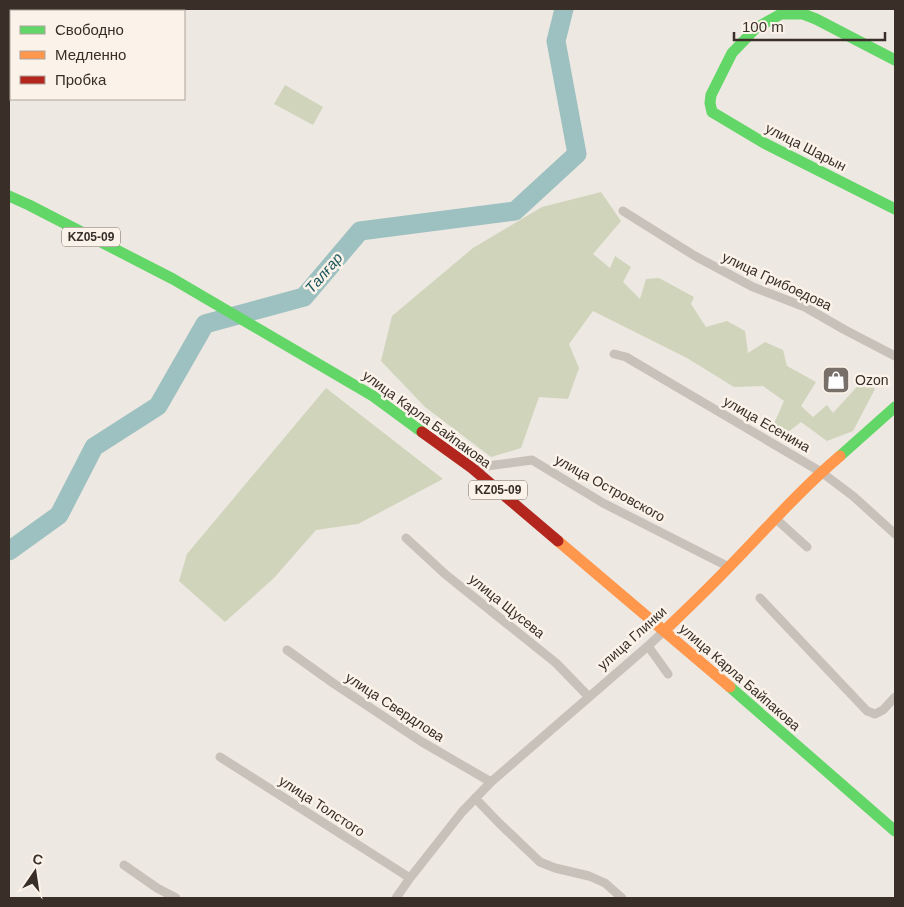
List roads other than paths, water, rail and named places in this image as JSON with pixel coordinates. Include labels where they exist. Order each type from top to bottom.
[{"type":"main road","name":"улица Шарын","points":[[895,60],[804,14],[781,14],[756,28],[732,53],[711,95],[710,104],[712,112],[764,143],[895,208]]},
{"type":"main road","name":"улица Карла Байпакова","points":[[9,196],[173,279],[372,396],[472,468],[895,831]]},
{"type":"main road","name":"улица Глинки","points":[[664,631],[822,472],[895,407]]},
{"type":"street","name":"улица Грибоедова","points":[[624,211],[695,256],[753,287],[805,307],[895,356]]},
{"type":"street","name":"улица Есенина","points":[[614,354],[626,357],[822,472],[853,496],[895,534]]},
{"type":"street","name":"улица Островского","points":[[472,468],[532,460],[603,503],[729,567]]},
{"type":"street","points":[[775,518],[807,547]]},
{"type":"street","name":"улица Щусева","points":[[406,538],[445,574],[556,663],[589,697]]},
{"type":"street","points":[[760,598],[867,712],[874,714],[882,710],[895,697]]},
{"type":"street","name":"улица Глинки","points":[[396,898],[462,812],[491,782],[664,631]]},
{"type":"street","points":[[648,646],[668,674]]},
{"type":"street","name":"улица Свердлова","points":[[287,650],[422,742],[491,782]]},
{"type":"street","name":"улица Толстого","points":[[220,757],[410,878]]},
{"type":"street","points":[[475,798],[540,862],[605,883],[622,898]]},
{"type":"street","points":[[124,865],[157,888],[176,898]]},
{"type":"waterway","name":"Талғар","points":[[9,551],[59,515],[94,447],[158,406],[205,324],[304,297],[360,231],[515,211],[577,154],[556,41],[564,9]]},
{"type":"place","name":"Ozon","points":[[836,380]]}]
